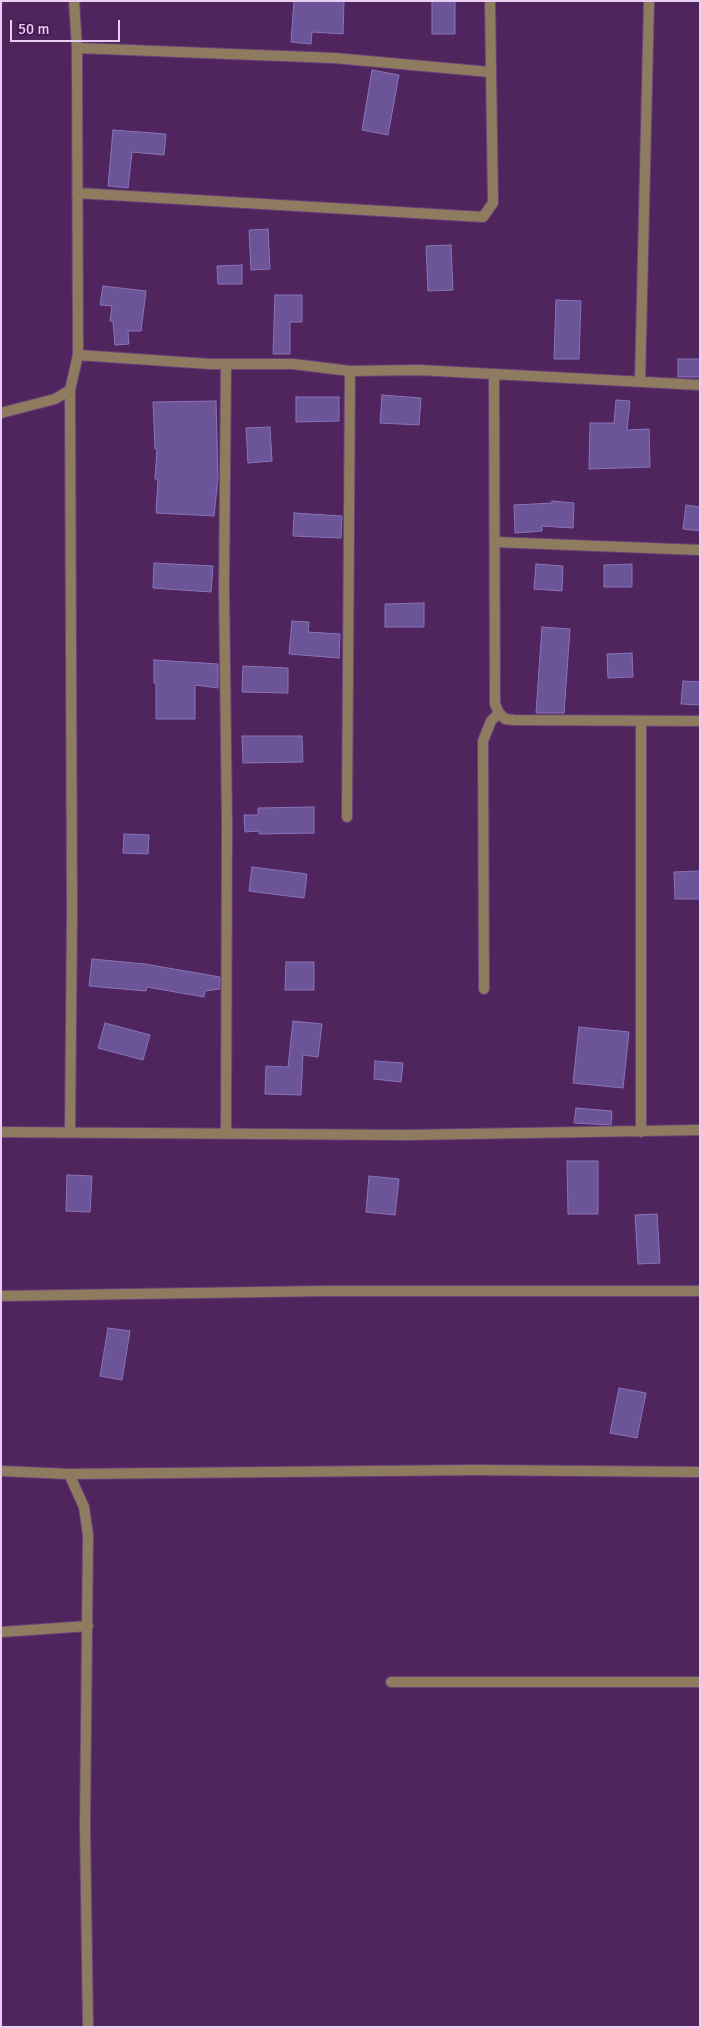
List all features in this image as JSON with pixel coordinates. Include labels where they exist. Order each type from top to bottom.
[{"type":"street","points":[[70,1132],[72,904],[70,390],[78,355],[77,48],[74,1]]},
{"type":"street","points":[[77,193],[483,217],[493,203],[490,1]]},
{"type":"street","points":[[640,382],[649,1]]},
{"type":"street","points":[[77,48],[334,58],[490,72]]},
{"type":"street","points":[[78,355],[226,365],[294,364],[350,371],[420,370],[700,385]]},
{"type":"street","points":[[226,365],[224,587],[227,834],[226,1133]]},
{"type":"street","points":[[347,817],[350,371]]},
{"type":"street","points":[[494,374],[495,704],[499,713],[505,719],[514,720],[700,721]]},
{"type":"street","points":[[1,413],[54,399],[70,390]]},
{"type":"street","points":[[495,542],[700,550]]},
{"type":"street","points":[[484,989],[483,741],[492,721],[499,713]]},
{"type":"street","points":[[641,721],[641,1132]]},
{"type":"street","points":[[1,1132],[406,1135],[700,1130]]},
{"type":"street","points":[[1,1296],[335,1291],[700,1291]]},
{"type":"street","points":[[1,1470],[70,1474],[465,1470],[700,1472]]},
{"type":"street","points":[[70,1474],[84,1507],[88,1534],[85,1824],[88,2027]]},
{"type":"street","points":[[1,1632],[88,1626]]},
{"type":"street","points":[[391,1682],[700,1682]]},
{"type":"building","points":[[294,1],[344,1],[343,34],[312,32],[311,44],[291,42]]},
{"type":"building","points":[[432,1],[455,1],[455,34],[432,34]]},
{"type":"building","points":[[372,70],[399,75],[388,135],[362,130]]},
{"type":"building","points":[[113,130],[166,134],[164,155],[132,152],[128,188],[108,186]]},
{"type":"building","points":[[268,229],[270,269],[251,270],[249,230]]},
{"type":"building","points":[[451,245],[453,290],[428,291],[426,246]]},
{"type":"building","points":[[242,265],[242,284],[218,284],[217,266]]},
{"type":"building","points":[[103,286],[146,291],[141,331],[128,331],[129,344],[115,345],[113,321],[110,321],[112,306],[100,305]]},
{"type":"building","points":[[275,295],[302,295],[302,322],[290,322],[290,354],[273,354]]},
{"type":"building","points":[[556,300],[581,301],[579,359],[554,359]]},
{"type":"building","points":[[678,359],[700,359],[700,377],[678,377]]},
{"type":"building","points":[[382,395],[421,398],[419,425],[380,423]]},
{"type":"building","points":[[296,397],[339,397],[339,421],[296,422]]},
{"type":"building","points":[[616,400],[630,401],[627,430],[649,429],[650,467],[589,469],[590,423],[614,423]]},
{"type":"building","points":[[216,401],[218,478],[214,516],[156,513],[158,479],[155,479],[157,449],[155,449],[153,402]]},
{"type":"building","points":[[270,427],[272,461],[248,463],[246,428]]},
{"type":"building","points":[[552,501],[574,503],[573,528],[542,526],[542,531],[515,533],[514,505],[552,503]]},
{"type":"building","points":[[686,505],[700,507],[700,531],[683,529]]},
{"type":"building","points":[[294,513],[342,516],[341,538],[293,536]]},
{"type":"building","points":[[154,563],[213,566],[211,592],[153,588]]},
{"type":"building","points":[[536,564],[563,566],[562,591],[534,589]]},
{"type":"building","points":[[632,564],[632,587],[604,587],[604,565]]},
{"type":"building","points":[[424,603],[424,627],[385,627],[385,604]]},
{"type":"building","points":[[292,621],[309,622],[308,632],[340,634],[339,658],[289,654]]},
{"type":"building","points":[[542,627],[570,629],[564,713],[536,713]]},
{"type":"building","points":[[632,653],[633,677],[608,678],[607,654]]},
{"type":"building","points":[[154,660],[218,664],[218,688],[195,685],[195,719],[156,719]]},
{"type":"building","points":[[243,666],[288,668],[288,693],[242,692]]},
{"type":"building","points":[[683,681],[700,682],[700,705],[681,704]]},
{"type":"building","points":[[242,736],[302,736],[303,762],[243,763]]},
{"type":"building","points":[[314,807],[314,833],[259,834],[259,831],[245,832],[244,815],[258,815],[258,808]]},
{"type":"building","points":[[124,834],[149,835],[148,854],[123,853]]},
{"type":"building","points":[[252,867],[307,874],[304,898],[249,891]]},
{"type":"building","points":[[700,871],[700,899],[675,899],[674,872]]},
{"type":"building","points":[[92,959],[145,964],[220,977],[220,989],[205,991],[204,997],[147,987],[146,991],[89,986]]},
{"type":"building","points":[[286,962],[314,962],[314,990],[285,990]]},
{"type":"building","points":[[293,1021],[322,1024],[318,1057],[303,1055],[301,1095],[265,1094],[266,1066],[288,1067]]},
{"type":"building","points":[[105,1023],[150,1035],[143,1060],[98,1048]]},
{"type":"building","points":[[579,1027],[629,1032],[623,1088],[573,1083]]},
{"type":"building","points":[[375,1061],[403,1063],[401,1082],[374,1079]]},
{"type":"building","points":[[576,1108],[612,1111],[611,1125],[574,1123]]},
{"type":"building","points":[[567,1161],[598,1161],[598,1214],[568,1214]]},
{"type":"building","points":[[67,1175],[92,1176],[90,1212],[66,1211]]},
{"type":"building","points":[[369,1176],[399,1179],[395,1215],[366,1212]]},
{"type":"building","points":[[657,1214],[660,1263],[638,1264],[635,1215]]},
{"type":"building","points":[[108,1328],[130,1331],[122,1380],[100,1376]]},
{"type":"building","points":[[619,1388],[646,1393],[637,1438],[610,1433]]}]
